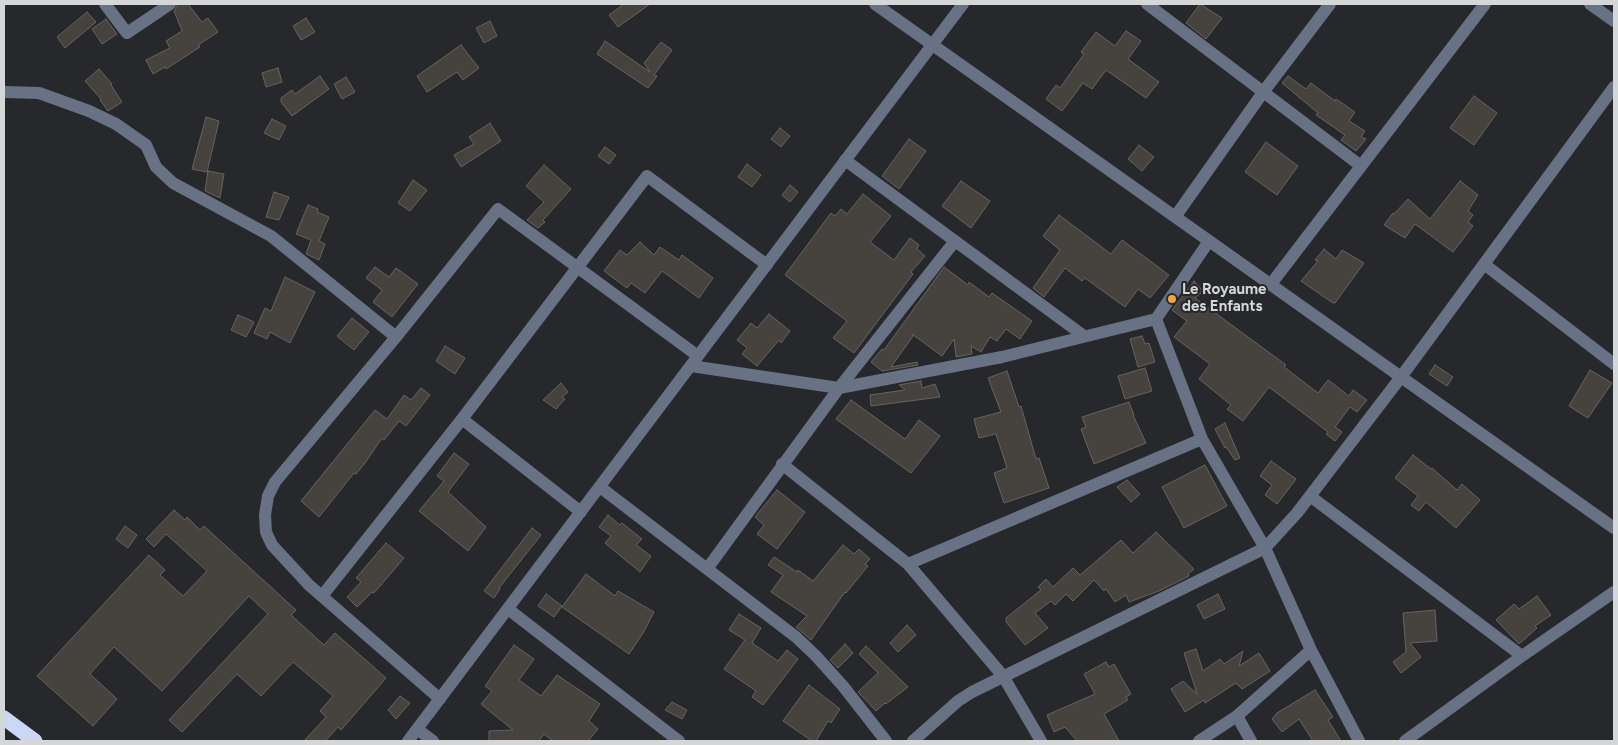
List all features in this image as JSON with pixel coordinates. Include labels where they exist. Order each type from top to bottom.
[{"type":"highway","points":[[4,718],[35,741]]},
{"type":"street","points":[[105,4],[128,33],[170,4]]},
{"type":"street","points":[[875,4],[1614,528]]},
{"type":"street","points":[[408,741],[963,4]]},
{"type":"street","points":[[1175,217],[1264,92],[1330,4]]},
{"type":"street","points":[[1271,284],[1485,4]]},
{"type":"street","points":[[1590,4],[1614,21]]},
{"type":"street","points":[[1153,6],[1361,166]]},
{"type":"street","points":[[913,741],[958,701],[1003,676],[1265,548],[1297,513],[1401,377],[1614,87]]},
{"type":"street","points":[[4,92],[40,93],[89,110],[116,124],[146,146],[156,168],[173,183],[272,236],[396,337]]},
{"type":"street","points":[[845,160],[1084,336]]},
{"type":"street","points":[[322,596],[462,418],[647,176],[767,265]]},
{"type":"street","points":[[440,699],[309,585],[272,545],[266,532],[265,515],[268,496],[275,482],[396,337],[498,209],[578,267],[695,361],[839,388],[1002,357],[1156,319],[1209,241]]},
{"type":"street","points":[[707,569],[839,388],[955,241]]},
{"type":"street","points":[[1484,264],[1614,364]]},
{"type":"street","points":[[1156,319],[1202,439],[1265,548],[1310,650],[1359,741]]},
{"type":"street","points":[[462,418],[582,512]]},
{"type":"street","points":[[908,564],[1202,439]]},
{"type":"street","points":[[782,464],[908,564],[1003,676],[1041,741]]},
{"type":"street","points":[[600,487],[796,637],[843,686],[886,741]]},
{"type":"street","points":[[1310,496],[1522,656]]},
{"type":"street","points":[[1405,741],[1614,592]]},
{"type":"street","points":[[508,609],[679,741]]},
{"type":"street","points":[[1199,741],[1237,716],[1310,650]]},
{"type":"street","points":[[1237,716],[1251,741]]},
{"type":"street","points":[[417,729],[433,741]]},
{"type":"building","points":[[178,4],[188,4],[202,22],[208,18],[218,32],[198,45],[200,47],[166,69],[165,67],[153,74],[146,60],[170,48],[166,41],[182,31],[174,11]]},
{"type":"building","points":[[624,4],[650,4],[618,27],[609,15]]},
{"type":"building","points":[[1200,4],[1222,18],[1206,39],[1186,23]]},
{"type":"building","points":[[87,12],[96,22],[65,48],[57,37]]},
{"type":"building","points":[[306,18],[315,32],[301,40],[293,26]]},
{"type":"building","points":[[106,19],[117,34],[102,44],[92,29]]},
{"type":"building","points":[[490,21],[497,36],[484,43],[476,28]]},
{"type":"building","points":[[1126,31],[1141,41],[1128,59],[1159,82],[1146,98],[1106,70],[1092,89],[1083,83],[1062,111],[1046,99],[1056,85],[1060,88],[1084,54],[1081,52],[1096,32],[1115,46]]},
{"type":"building","points":[[605,41],[650,72],[644,63],[661,42],[672,50],[654,75],[657,76],[648,88],[597,54]]},
{"type":"building","points":[[461,45],[479,68],[463,80],[457,72],[427,92],[417,76]]},
{"type":"building","points":[[278,68],[282,82],[266,87],[262,73]]},
{"type":"building","points":[[99,69],[112,84],[122,102],[108,111],[101,99],[85,81]]},
{"type":"building","points":[[320,76],[329,89],[292,116],[281,102],[281,98],[292,90],[295,94]]},
{"type":"building","points":[[1288,76],[1306,89],[1311,83],[1335,101],[1336,99],[1355,112],[1349,121],[1365,131],[1361,137],[1366,139],[1356,151],[1341,140],[1345,135],[1316,115],[1318,113],[1282,83]]},
{"type":"building","points":[[346,77],[355,92],[342,99],[334,84]]},
{"type":"building","points":[[1474,96],[1497,113],[1474,145],[1450,128]]},
{"type":"building","points":[[206,117],[219,121],[207,172],[192,169]]},
{"type":"building","points":[[272,119],[286,126],[279,140],[264,133]]},
{"type":"building","points":[[490,123],[501,141],[461,167],[454,155],[474,144],[469,137]]},
{"type":"building","points":[[780,128],[790,136],[781,147],[771,139]]},
{"type":"building","points":[[909,139],[926,151],[899,189],[882,176]]},
{"type":"building","points":[[1266,142],[1298,166],[1277,195],[1245,172]]},
{"type":"building","points":[[1139,145],[1154,157],[1142,171],[1128,159]]},
{"type":"building","points":[[605,147],[616,155],[609,164],[598,156]]},
{"type":"building","points":[[747,164],[761,175],[752,187],[738,177]]},
{"type":"building","points":[[544,165],[571,189],[538,228],[527,220],[544,202],[526,186]]},
{"type":"building","points":[[208,171],[224,174],[220,198],[205,191]]},
{"type":"building","points":[[413,180],[427,190],[410,211],[398,203]]},
{"type":"building","points":[[961,181],[990,201],[971,228],[942,206]]},
{"type":"building","points":[[1460,181],[1478,195],[1468,211],[1473,215],[1468,222],[1473,226],[1453,252],[1415,224],[1405,238],[1384,225],[1393,213],[1408,199],[1430,219]]},
{"type":"building","points":[[790,185],[798,192],[790,202],[782,195]]},
{"type":"building","points":[[274,192],[289,197],[279,220],[266,217]]},
{"type":"building","points":[[863,194],[891,216],[870,242],[894,260],[910,238],[919,245],[917,249],[925,256],[911,272],[913,274],[854,353],[833,338],[847,321],[785,275],[831,213],[835,216],[841,209],[847,214]]},
{"type":"building","points":[[308,205],[318,209],[317,212],[329,217],[319,241],[325,244],[319,260],[306,254],[311,240],[296,234]]},
{"type":"building","points":[[1059,215],[1111,254],[1122,240],[1169,275],[1150,298],[1138,289],[1125,307],[1085,278],[1082,281],[1065,268],[1044,297],[1033,288],[1060,250],[1043,236]]},
{"type":"building","points":[[640,242],[654,255],[660,247],[679,260],[682,255],[713,278],[699,298],[662,271],[645,293],[631,283],[627,288],[604,271],[620,250],[627,255]]},
{"type":"building","points":[[1324,249],[1336,259],[1342,250],[1364,263],[1335,303],[1301,281],[1318,261],[1315,260]]},
{"type":"building","points":[[375,267],[389,277],[396,268],[418,284],[392,317],[373,302],[382,290],[366,278]]},
{"type":"building","points":[[944,267],[968,285],[969,282],[989,297],[992,293],[1032,321],[1020,339],[1006,329],[997,341],[990,337],[981,352],[971,346],[972,354],[956,357],[954,339],[942,356],[912,334],[913,336],[891,367],[917,362],[918,365],[882,371],[871,362],[882,349],[884,350]]},
{"type":"building","points":[[285,277],[315,292],[290,343],[270,332],[267,339],[254,333],[265,308],[271,311]]},
{"type":"building","points":[[1194,281],[1203,291],[1195,298],[1286,365],[1284,367],[1318,393],[1328,380],[1349,396],[1353,390],[1367,400],[1357,412],[1350,407],[1335,427],[1342,432],[1335,441],[1326,434],[1328,432],[1269,387],[1243,421],[1227,409],[1231,405],[1199,379],[1210,364],[1174,337],[1187,321],[1172,310]]},
{"type":"building","points":[[769,314],[790,331],[781,343],[779,340],[757,366],[742,354],[747,348],[737,340],[751,323],[757,328]]},
{"type":"building","points":[[238,315],[254,322],[246,337],[231,330]]},
{"type":"building","points":[[352,318],[369,332],[354,350],[337,336]]},
{"type":"building","points":[[1142,336],[1145,344],[1149,343],[1155,362],[1138,367],[1130,339]]},
{"type":"building","points":[[445,346],[465,358],[455,374],[436,361]]},
{"type":"building","points":[[1435,365],[1453,377],[1447,386],[1429,374]]},
{"type":"building","points":[[1145,368],[1152,391],[1125,399],[1118,376]]},
{"type":"building","points":[[1590,370],[1612,383],[1588,418],[1569,406]]},
{"type":"building","points":[[1007,371],[1019,407],[1021,406],[1036,459],[1039,458],[1049,488],[1004,503],[994,473],[1007,468],[996,434],[979,438],[974,419],[1001,412],[988,378]]},
{"type":"building","points":[[921,381],[922,388],[935,384],[940,397],[871,406],[870,395],[905,390],[899,385]]},
{"type":"building","points":[[561,383],[568,392],[562,397],[565,399],[556,409],[543,400]]},
{"type":"building","points":[[421,388],[430,395],[406,426],[399,421],[384,440],[382,438],[365,463],[356,474],[354,473],[319,517],[301,501],[375,410],[387,419],[404,395],[411,400]]},
{"type":"building","points":[[851,400],[905,439],[919,420],[940,436],[911,473],[836,419]]},
{"type":"building","points":[[1129,402],[1146,443],[1094,464],[1081,429],[1086,427],[1082,417]]},
{"type":"building","points":[[1225,423],[1240,458],[1235,460],[1225,448],[1215,429]]},
{"type":"building","points":[[454,453],[469,464],[448,492],[486,527],[468,551],[419,511],[444,481],[437,476]]},
{"type":"building","points":[[1413,455],[1432,468],[1457,490],[1462,484],[1480,500],[1456,528],[1426,502],[1419,511],[1411,505],[1418,496],[1395,478]]},
{"type":"building","points":[[1271,461],[1296,479],[1277,504],[1265,495],[1272,485],[1260,476]]},
{"type":"building","points":[[1205,465],[1227,506],[1184,528],[1162,487]]},
{"type":"building","points":[[1127,480],[1140,494],[1131,502],[1117,487]]},
{"type":"building","points":[[777,490],[805,512],[777,549],[757,534],[764,525],[755,517]]},
{"type":"building","points":[[174,510],[185,520],[187,517],[200,530],[204,526],[296,610],[291,615],[324,645],[335,633],[386,678],[341,730],[338,727],[325,741],[304,741],[326,717],[320,711],[333,696],[293,662],[261,696],[237,674],[182,732],[169,720],[268,614],[249,596],[162,691],[114,647],[90,674],[117,699],[93,726],[37,676],[149,555],[165,570],[160,575],[183,596],[207,571],[166,534],[154,547],[146,539]]},
{"type":"building","points":[[608,515],[620,525],[622,523],[642,539],[636,545],[651,556],[640,572],[605,543],[611,536],[599,527]]},
{"type":"building","points":[[125,526],[137,535],[128,548],[116,539]]},
{"type":"building","points":[[532,528],[541,535],[499,588],[494,598],[484,591]]},
{"type":"building","points":[[1156,532],[1194,569],[1188,574],[1189,576],[1159,591],[1129,602],[1126,595],[1115,602],[1106,589],[1104,591],[1094,580],[1073,601],[1066,594],[1055,605],[1051,601],[1035,613],[1048,628],[1025,645],[1006,622],[1006,618],[1041,590],[1038,587],[1046,579],[1053,587],[1073,568],[1080,575],[1121,540],[1133,553]]},
{"type":"building","points":[[386,543],[404,558],[374,593],[372,592],[357,607],[347,597],[361,582],[356,578]]},
{"type":"building","points":[[843,545],[854,554],[859,549],[870,559],[865,564],[868,566],[845,592],[811,640],[796,627],[807,616],[771,592],[783,575],[768,565],[774,557],[797,572],[798,570],[813,581]]},
{"type":"building","points":[[586,574],[615,596],[618,591],[654,612],[629,654],[562,607]]},
{"type":"building","points":[[546,594],[562,606],[554,617],[538,606]]},
{"type":"building","points":[[1218,594],[1225,609],[1204,619],[1197,605]]},
{"type":"building","points":[[1537,596],[1551,615],[1535,626],[1537,628],[1519,644],[1496,620],[1514,604],[1519,609]]},
{"type":"building","points":[[1435,610],[1437,641],[1410,643],[1421,657],[1401,673],[1393,662],[1406,652],[1403,613]]},
{"type":"building","points":[[739,614],[761,628],[752,643],[778,661],[787,650],[798,659],[763,705],[752,697],[756,691],[724,669],[745,640],[729,630]]},
{"type":"building","points":[[907,625],[916,635],[898,652],[890,643]]},
{"type":"building","points":[[845,644],[853,653],[838,668],[830,660]]},
{"type":"building","points":[[514,645],[534,659],[519,680],[541,696],[557,675],[600,704],[589,721],[598,729],[588,741],[553,741],[544,734],[539,741],[489,741],[489,731],[513,730],[481,704],[492,691],[485,686]]},
{"type":"building","points":[[866,646],[908,687],[876,711],[858,692],[878,673],[859,654]]},
{"type":"building","points":[[1196,649],[1203,671],[1220,659],[1224,664],[1243,651],[1239,666],[1259,653],[1270,671],[1242,689],[1236,683],[1205,703],[1204,700],[1185,712],[1171,689],[1183,681],[1197,694],[1184,653]]},
{"type":"building","points":[[1106,662],[1109,667],[1114,664],[1131,694],[1126,697],[1128,700],[1104,714],[1119,741],[1077,741],[1065,727],[1054,732],[1047,715],[1095,694],[1084,674]]},
{"type":"building","points":[[809,685],[840,709],[831,723],[828,721],[816,741],[812,741],[783,721]]},
{"type":"building","points":[[1315,690],[1333,717],[1328,720],[1341,741],[1313,741],[1299,719],[1282,732],[1272,719],[1277,713]]},
{"type":"building","points":[[400,696],[410,703],[396,719],[388,710]]},
{"type":"building","points":[[672,702],[687,710],[682,719],[665,710]]},
{"type":"place","name":"Le Royaume des Enfants","points":[[1172,299]]}]
